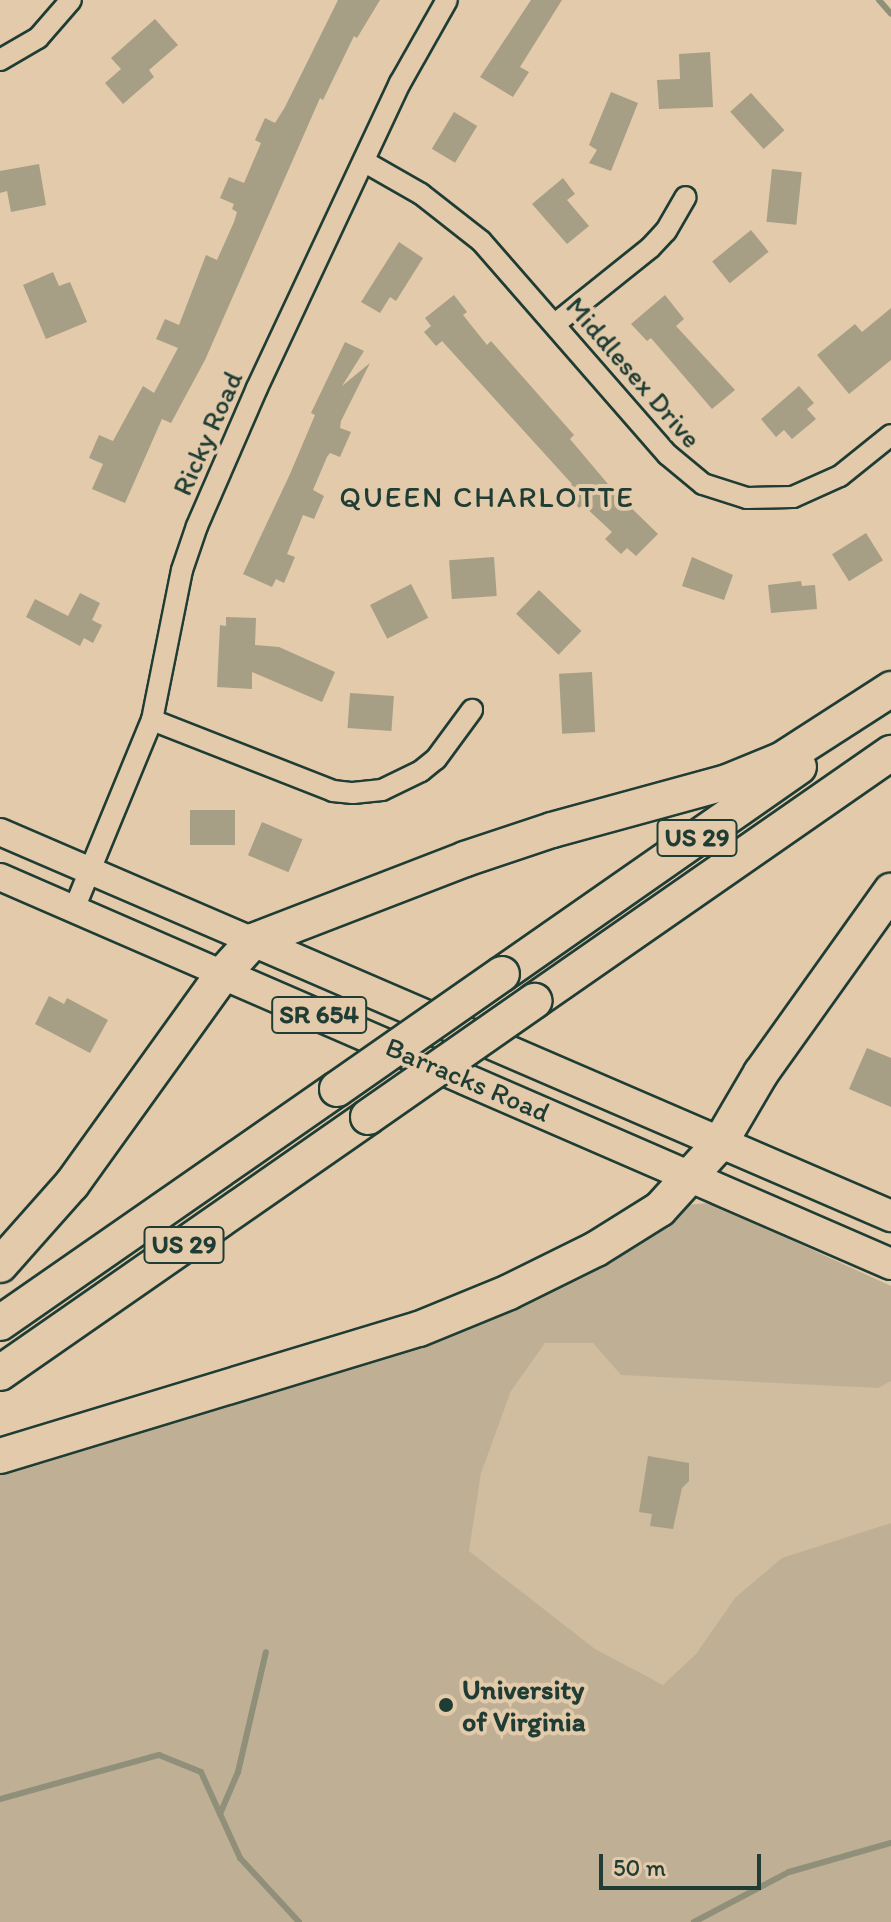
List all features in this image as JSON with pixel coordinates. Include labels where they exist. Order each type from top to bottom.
[{"type":"highway","points":[[0,1265],[96,1153],[223,974],[253,941],[465,859],[552,830],[727,782],[781,760],[891,689]]},
{"type":"highway","name":"US 29","points":[[0,1323],[891,703]]},
{"type":"highway","name":"US 29","points":[[0,1373],[891,753]]},
{"type":"highway","points":[[0,1456],[419,1329],[509,1292],[596,1249],[660,1209],[720,1143],[761,1073],[891,891]]},
{"type":"main road","name":"Barracks Road","points":[[0,832],[891,1216]]},
{"type":"main road","name":"Barracks Road","points":[[0,877],[693,1175],[891,1264]]},
{"type":"street","points":[[0,60],[38,38],[71,0]]},
{"type":"street","name":"Ricky Road","points":[[74,909],[152,720],[182,570],[197,526],[257,388],[400,83],[447,0]]},
{"type":"street","name":"Middlesex Drive","points":[[365,162],[430,201],[481,241],[668,455],[703,484],[727,494],[772,499],[814,489],[840,476],[891,435]]},
{"type":"street","points":[[555,324],[650,248],[666,231],[686,197]]},
{"type":"street","points":[[152,720],[333,791],[353,793],[382,790],[421,771],[436,759],[472,710]]},
{"type":"shaded area","name":"University of Virginia","points":[[710,1203],[891,1286],[891,1381],[878,1388],[621,1375],[593,1343],[545,1343],[511,1391],[481,1473],[469,1551],[595,1649],[663,1685],[696,1654],[735,1598],[782,1558],[891,1523],[891,1922],[0,1922],[0,1469],[107,1436],[685,1205]]},
{"type":"shaded area","points":[[891,1292],[891,1922],[0,1489],[481,1344]]},
{"type":"building","points":[[338,0],[380,0],[357,38],[354,36],[323,100],[320,98],[205,360],[171,423],[162,419],[125,503],[92,489],[103,464],[89,458],[99,435],[113,441],[143,386],[154,393],[178,348],[156,339],[165,319],[179,325],[206,255],[217,260],[234,222],[237,212],[232,209],[234,204],[220,198],[229,177],[244,183],[261,143],[255,140],[265,118],[275,123],[285,107]]},
{"type":"building","points":[[531,0],[562,0],[520,67],[529,72],[513,97],[480,77]]},
{"type":"building","points":[[155,19],[178,45],[149,70],[154,77],[123,104],[105,83],[121,69],[111,58]]},
{"type":"building","points":[[710,52],[713,107],[659,109],[657,80],[680,79],[679,54]]},
{"type":"building","points":[[611,92],[638,103],[611,171],[589,163],[597,150],[589,145]]},
{"type":"building","points":[[751,93],[784,130],[764,149],[730,112]]},
{"type":"building","points":[[454,112],[477,126],[455,163],[432,149]]},
{"type":"building","points":[[39,164],[46,205],[11,212],[7,191],[0,193],[0,171]]},
{"type":"building","points":[[772,169],[802,172],[796,225],[766,222]]},
{"type":"building","points":[[563,178],[575,194],[567,200],[589,226],[567,244],[532,204]]},
{"type":"building","points":[[751,230],[769,252],[730,283],[712,261]]},
{"type":"building","points":[[399,242],[423,258],[396,301],[390,297],[380,313],[361,302]]},
{"type":"building","points":[[53,272],[59,286],[70,282],[87,322],[46,339],[23,285]]},
{"type":"building","points":[[454,295],[467,312],[463,315],[487,345],[491,341],[574,435],[570,439],[613,490],[658,534],[636,556],[627,548],[621,554],[605,539],[612,532],[583,505],[579,508],[565,491],[572,484],[442,341],[436,346],[424,332],[431,326],[425,318]]},
{"type":"building","points":[[665,295],[684,319],[676,326],[735,390],[712,409],[651,338],[647,341],[631,324]]},
{"type":"building","points":[[891,308],[891,360],[849,394],[817,355],[855,324],[862,332]]},
{"type":"building","points":[[345,342],[364,351],[342,386],[370,363],[341,421],[340,428],[351,432],[340,457],[330,453],[327,457],[313,490],[324,496],[314,519],[303,515],[287,554],[295,557],[284,583],[276,579],[272,587],[243,574],[290,474],[315,415],[311,413]]},
{"type":"building","points":[[799,386],[814,403],[807,409],[816,419],[792,439],[784,430],[776,437],[761,419]]},
{"type":"building","points":[[866,533],[883,560],[849,581],[832,554]]},
{"type":"building","points":[[494,557],[497,596],[452,599],[449,560]]},
{"type":"building","points":[[692,557],[733,575],[724,600],[682,586]]},
{"type":"building","points":[[801,581],[802,586],[815,585],[817,609],[771,613],[768,585]]},
{"type":"building","points":[[411,584],[428,618],[387,639],[370,605]]},
{"type":"building","points":[[539,590],[581,631],[559,655],[516,614]]},
{"type":"building","points":[[80,593],[100,603],[92,620],[102,625],[93,643],[84,638],[80,646],[26,617],[35,599],[68,616]]},
{"type":"building","points":[[226,617],[256,618],[255,645],[279,647],[335,672],[322,702],[252,672],[252,689],[217,687],[220,625],[226,626]]},
{"type":"building","points":[[592,672],[595,732],[562,734],[559,674]]},
{"type":"building","points":[[350,693],[394,696],[391,731],[348,728]]},
{"type":"building","points":[[190,810],[235,810],[235,845],[190,845]]},
{"type":"building","points":[[262,822],[303,839],[288,872],[248,855]]},
{"type":"building","points":[[49,996],[64,1004],[67,998],[108,1020],[90,1053],[35,1024]]},
{"type":"building","points":[[867,1048],[891,1058],[891,1107],[849,1089]]},
{"type":"building","points":[[648,1456],[689,1463],[689,1481],[682,1488],[673,1529],[650,1526],[652,1514],[639,1512]]},
{"type":"waterway","points":[[879,0],[891,14]]},
{"type":"waterway","points":[[220,1814],[238,1772],[266,1652]]},
{"type":"waterway","points":[[0,1799],[159,1755],[201,1772],[240,1858],[299,1922]]},
{"type":"waterway","points":[[694,1922],[789,1872],[891,1843]]},
{"type":"place","name":"University of Virginia","points":[[446,1705]]},
{"type":"district","name":"QUEEN CHARLOTTE","points":[[487,497]]}]
